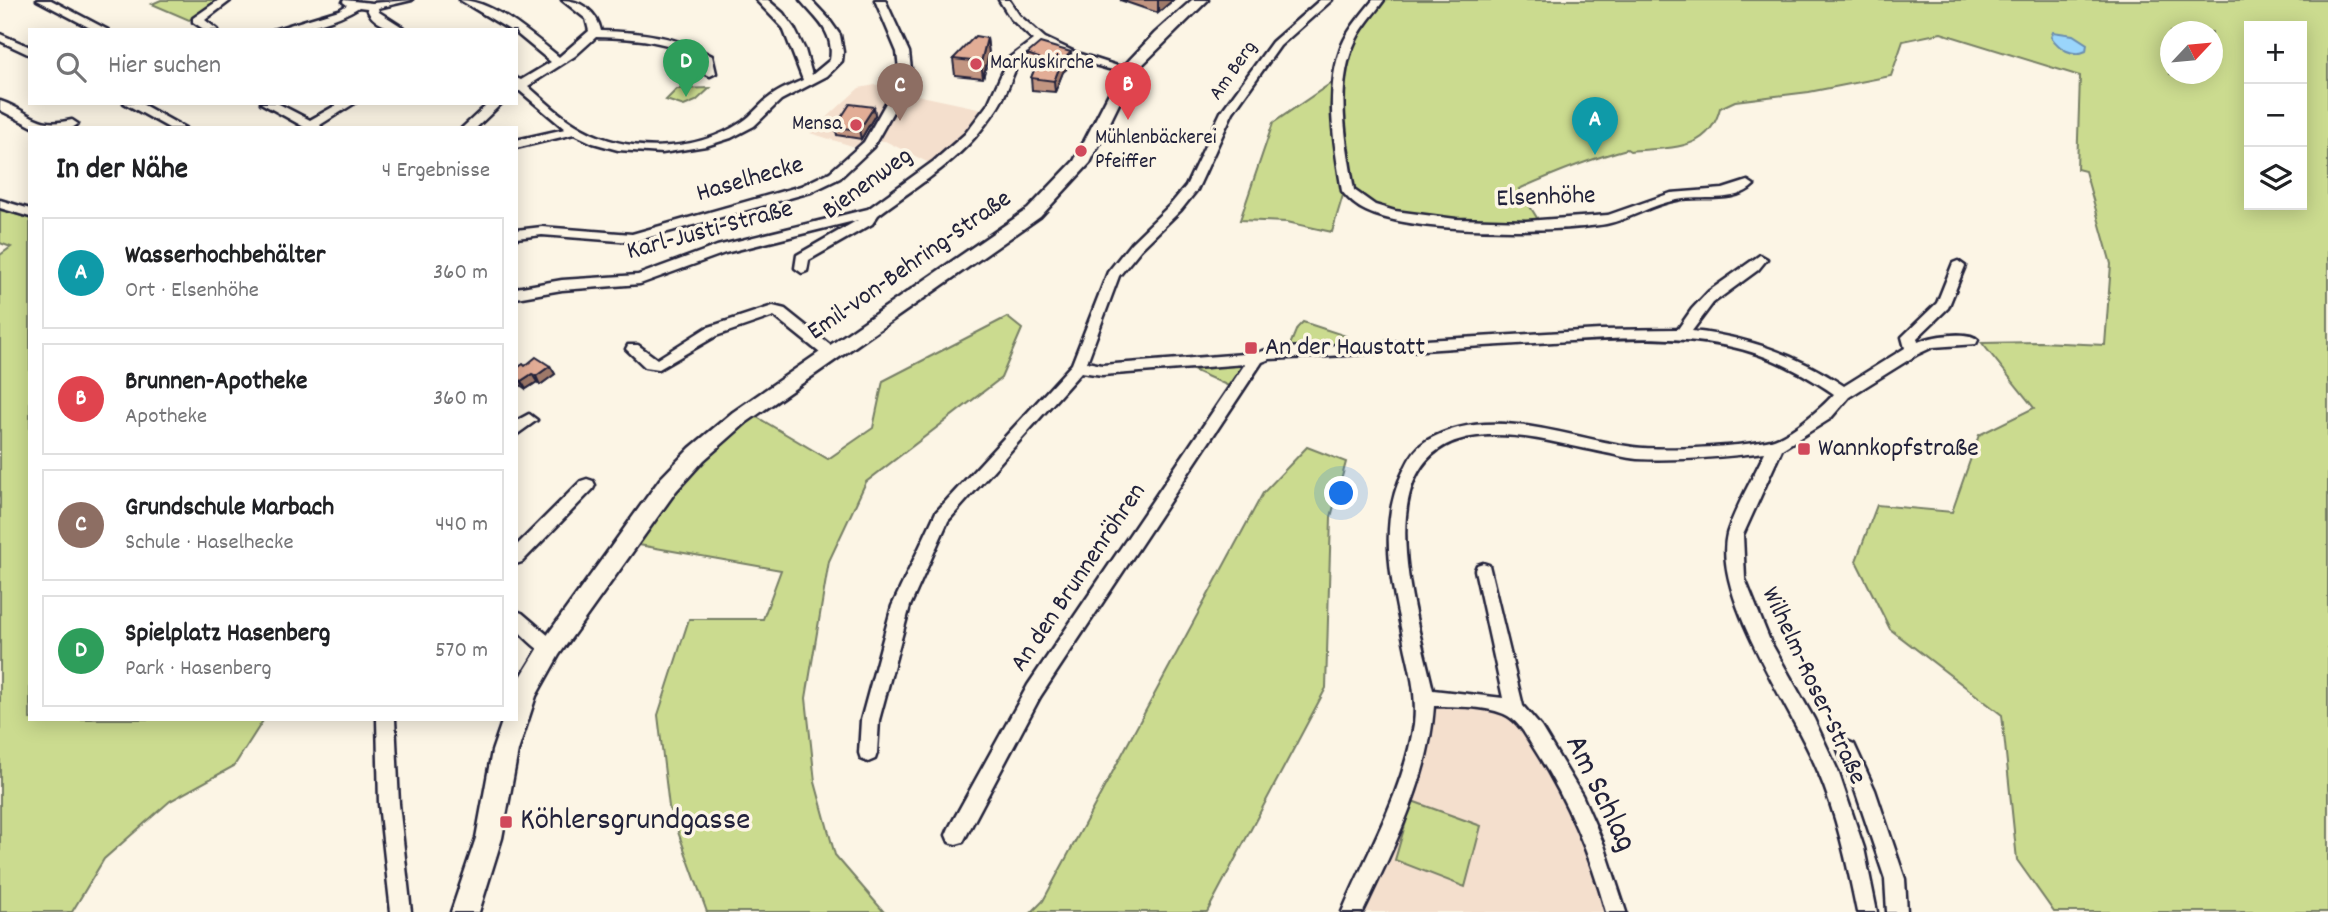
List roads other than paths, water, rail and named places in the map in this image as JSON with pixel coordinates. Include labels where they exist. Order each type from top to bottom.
[{"type":"main road","name":"Emil-von-Behring-Straße","points":[[518,712],[525,692],[551,648],[622,553],[668,485],[714,437],[1043,204],[1076,172],[1127,71],[1160,36],[1201,0]]},
{"type":"main road","name":"Emil-von-Behring-Straße","points":[[465,912],[489,838],[505,751],[515,721]]},
{"type":"street","points":[[42,0],[99,28]]},
{"type":"street","points":[[342,0],[372,6],[407,0]]},
{"type":"street","points":[[465,0],[515,28]]},
{"type":"street","points":[[567,0],[592,19],[596,28],[593,34],[558,61],[518,85],[575,130],[627,147],[668,149],[701,145],[723,138],[747,125],[778,97],[811,81],[831,67],[837,55],[832,29],[805,0]]},
{"type":"street","points":[[761,0],[777,12],[787,26],[797,46],[802,68],[811,81]]},
{"type":"street","name":"Haselhecke","points":[[518,234],[542,231],[632,238],[806,189],[835,175],[869,144],[905,78],[903,52],[880,0]]},
{"type":"street","points":[[1004,0],[1016,20],[1039,41],[1068,54],[1127,71]]},
{"type":"street","name":"Am Berg","points":[[1078,366],[1113,275],[1136,246],[1176,207],[1192,187],[1227,112],[1276,44],[1327,0]]},
{"type":"street","name":"Elsenhöhe","points":[[1379,0],[1349,43],[1341,69],[1339,104],[1340,139],[1348,191],[1371,209],[1409,218],[1537,224],[1609,219],[1679,195],[1734,192],[1748,185]]},
{"type":"street","points":[[210,28],[197,20],[225,1]]},
{"type":"street","points":[[285,28],[343,12],[356,4]]},
{"type":"street","points":[[372,6],[374,14],[398,28]]},
{"type":"street","points":[[518,30],[558,61]]},
{"type":"street","points":[[593,34],[653,37],[691,47],[708,58],[710,73]]},
{"type":"street","points":[[0,37],[28,51]]},
{"type":"street","name":"Bienenweg","points":[[802,268],[802,258],[867,221],[873,212],[957,150],[998,98],[1013,58],[1039,41]]},
{"type":"street","points":[[0,105],[44,126]]},
{"type":"street","points":[[134,105],[175,126]]},
{"type":"street","points":[[271,105],[315,126],[346,105]]},
{"type":"street","points":[[470,126],[494,105]]},
{"type":"street","points":[[62,126],[72,124]]},
{"type":"street","points":[[518,144],[575,130]]},
{"type":"street","points":[[0,204],[28,212]]},
{"type":"street","name":"Karl-Justi-Straße","points":[[518,293],[562,285],[640,279],[722,249],[873,212]]},
{"type":"street","points":[[1683,334],[1691,317],[1714,295],[1751,270],[1760,259]]},
{"type":"street","points":[[1913,349],[1909,337],[1943,305],[1958,266]]},
{"type":"street","points":[[633,349],[650,363],[659,363],[710,332],[773,311],[780,312],[830,353]]},
{"type":"street","points":[[868,753],[870,720],[901,606],[942,517],[1078,366],[1102,370],[1257,358],[1270,354],[1499,339],[1683,334],[1731,341],[1770,353],[1817,374],[1844,393]]},
{"type":"street","points":[[1352,912],[1379,856],[1406,787],[1419,744],[1426,697],[1401,583],[1396,530],[1405,482],[1417,459],[1429,447],[1454,434],[1487,429],[1531,432],[1634,453],[1714,452],[1776,445],[1825,415],[1844,393],[1913,349],[1931,342],[1971,340]]},
{"type":"street","name":"An den Brunnenröhren","points":[[956,835],[1034,691],[1257,358]]},
{"type":"street","name":"Wilhelm-Roser-Straße","points":[[1776,445],[1735,535],[1736,579],[1762,644],[1807,725],[1828,771],[1854,848],[1867,912]]},
{"type":"street","points":[[518,555],[587,485]]},
{"type":"street","name":"Am Schlag","points":[[1483,570],[1515,710],[1544,747],[1587,826],[1608,881],[1616,912]]},
{"type":"street","points":[[518,620],[551,648]]},
{"type":"street","points":[[1426,697],[1498,705],[1515,710]]},
{"type":"street","points":[[387,721],[389,804],[401,912]]},
{"type":"street","name":"Wilhelm-Roser-Straße","points":[[1847,751],[1865,790],[1895,878],[1897,912]]},
{"type":"water","points":[[2053,32],[2073,35],[2087,44],[2086,51],[2066,51],[2051,37]]},
{"type":"place","name":"Markuskirche","points":[[976,64]]},
{"type":"place","name":"Spielplatz Hasenberg","points":[[686,97]]},
{"type":"place","name":"Brunnen-Apotheke","points":[[1128,120]]},
{"type":"place","name":"Grundschule Marbach","points":[[900,121]]},
{"type":"place","name":"Mensa","points":[[856,125]]},
{"type":"place","name":"Mühlenbäckerei Pfeiffer","points":[[1081,151]]},
{"type":"place","name":"Wasserhochbehälter","points":[[1595,155]]},
{"type":"place","name":"An der Haustatt","points":[[1251,348]]},
{"type":"place","name":"Wannkopfstraße","points":[[1804,449]]},
{"type":"place","name":"Köhlersgrundgasse","points":[[506,822]]}]
